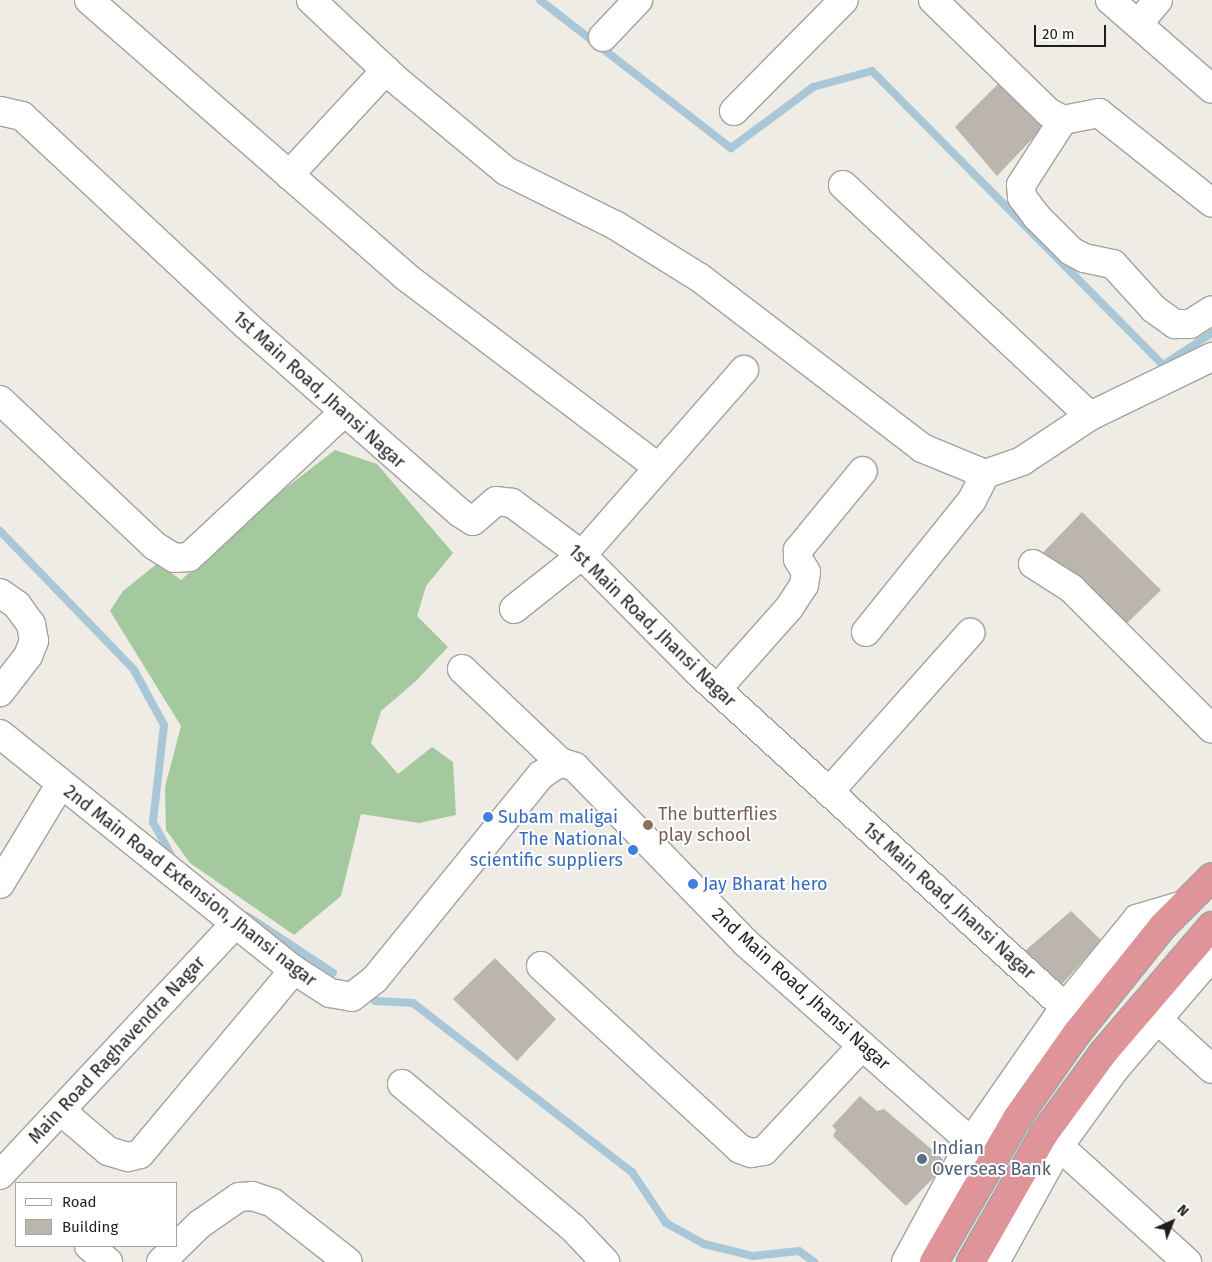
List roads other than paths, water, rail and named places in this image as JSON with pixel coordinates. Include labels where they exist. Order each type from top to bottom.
[{"type":"highway","points":[[934,1262],[1017,1118],[1077,1033],[1183,905],[1212,877]]},
{"type":"highway","points":[[971,1262],[1044,1134],[1103,1054],[1212,926]]},
{"type":"street","points":[[89,0],[404,276],[658,467]]},
{"type":"street","points":[[311,0],[386,70],[506,171],[631,234],[700,278],[922,448],[985,474],[1001,471],[1022,461],[1090,416],[1212,356]]},
{"type":"street","points":[[603,38],[638,0]]},
{"type":"street","points":[[734,111],[844,0]]},
{"type":"street","points":[[933,0],[1048,112],[1063,120],[1099,113],[1212,203]]},
{"type":"street","points":[[1110,0],[1212,89]]},
{"type":"street","points":[[1138,24],[1158,0]]},
{"type":"street","points":[[289,175],[386,70]]},
{"type":"street","name":"1st Main Road, Jhansi Nagar","points":[[0,111],[22,116],[343,413],[460,513],[473,520],[496,501],[512,503],[582,556],[717,689],[1065,1007]]},
{"type":"street","points":[[1063,120],[1021,185],[1022,197],[1037,217],[1072,251],[1084,258],[1114,264],[1154,309],[1175,324],[1190,324],[1212,310]]},
{"type":"street","points":[[843,185],[1090,416]]},
{"type":"street","points":[[514,609],[582,556],[744,370]]},
{"type":"street","points":[[0,400],[155,546],[174,558],[188,557],[200,547],[343,413]]},
{"type":"street","points":[[717,689],[789,608],[804,585],[806,572],[798,559],[798,550],[863,471]]},
{"type":"street","points":[[866,632],[967,506],[985,474]]},
{"type":"street","points":[[1033,564],[1071,588],[1212,729]]},
{"type":"street","points":[[0,593],[17,605],[31,624],[34,641],[28,656],[0,692]]},
{"type":"street","points":[[829,792],[970,633]]},
{"type":"street","name":"2nd Main Road, Jhansi Nagar","points":[[462,669],[560,762],[575,767],[746,943],[971,1142]]},
{"type":"street","name":"2nd Main Road Extension, Jhansi nagar","points":[[0,734],[60,785],[294,970],[330,993],[352,997],[375,979],[541,774],[560,762]]},
{"type":"street","points":[[0,884],[60,785]]},
{"type":"street","points":[[906,1262],[971,1142],[1065,1007],[1137,920],[1146,914],[1183,905]]},
{"type":"street","name":"Main Road Raghavendra Nagar","points":[[7,1177],[60,1111],[235,924]]},
{"type":"street","points":[[995,1262],[1059,1146],[1116,1069],[1212,956]]},
{"type":"street","points":[[541,966],[740,1149],[751,1153],[764,1151],[862,1046]]},
{"type":"street","points":[[60,1111],[108,1151],[128,1157],[140,1154],[294,970]]},
{"type":"street","points":[[1157,1019],[1212,1069]]},
{"type":"street","points":[[402,1084],[573,1228],[605,1262]]},
{"type":"street","points":[[1059,1146],[1187,1262]]},
{"type":"street","points":[[178,1245],[200,1224],[239,1197],[252,1196],[280,1208],[348,1262]]},
{"type":"street","points":[[90,1247],[108,1262]]},
{"type":"street","points":[[161,1262],[176,1247]]},
{"type":"waterway","points":[[540,0],[731,148],[813,87],[872,71],[1163,365],[1212,333]]},
{"type":"waterway","points":[[0,531],[134,670],[164,725],[153,822],[173,859]]},
{"type":"waterway","points":[[247,916],[333,973]]},
{"type":"waterway","points":[[375,1001],[413,1003],[632,1172],[666,1223],[704,1244],[753,1256],[799,1251],[814,1262]]},
{"type":"place","name":"Subam maligai","points":[[488,817]]},
{"type":"place","name":"The butterflies play school","points":[[648,825]]},
{"type":"place","name":"The National scientific suppliers","points":[[633,850]]},
{"type":"place","name":"Jay Bharat hero","points":[[693,884]]},
{"type":"place","name":"Indian Overseas Bank","points":[[922,1159]]}]
